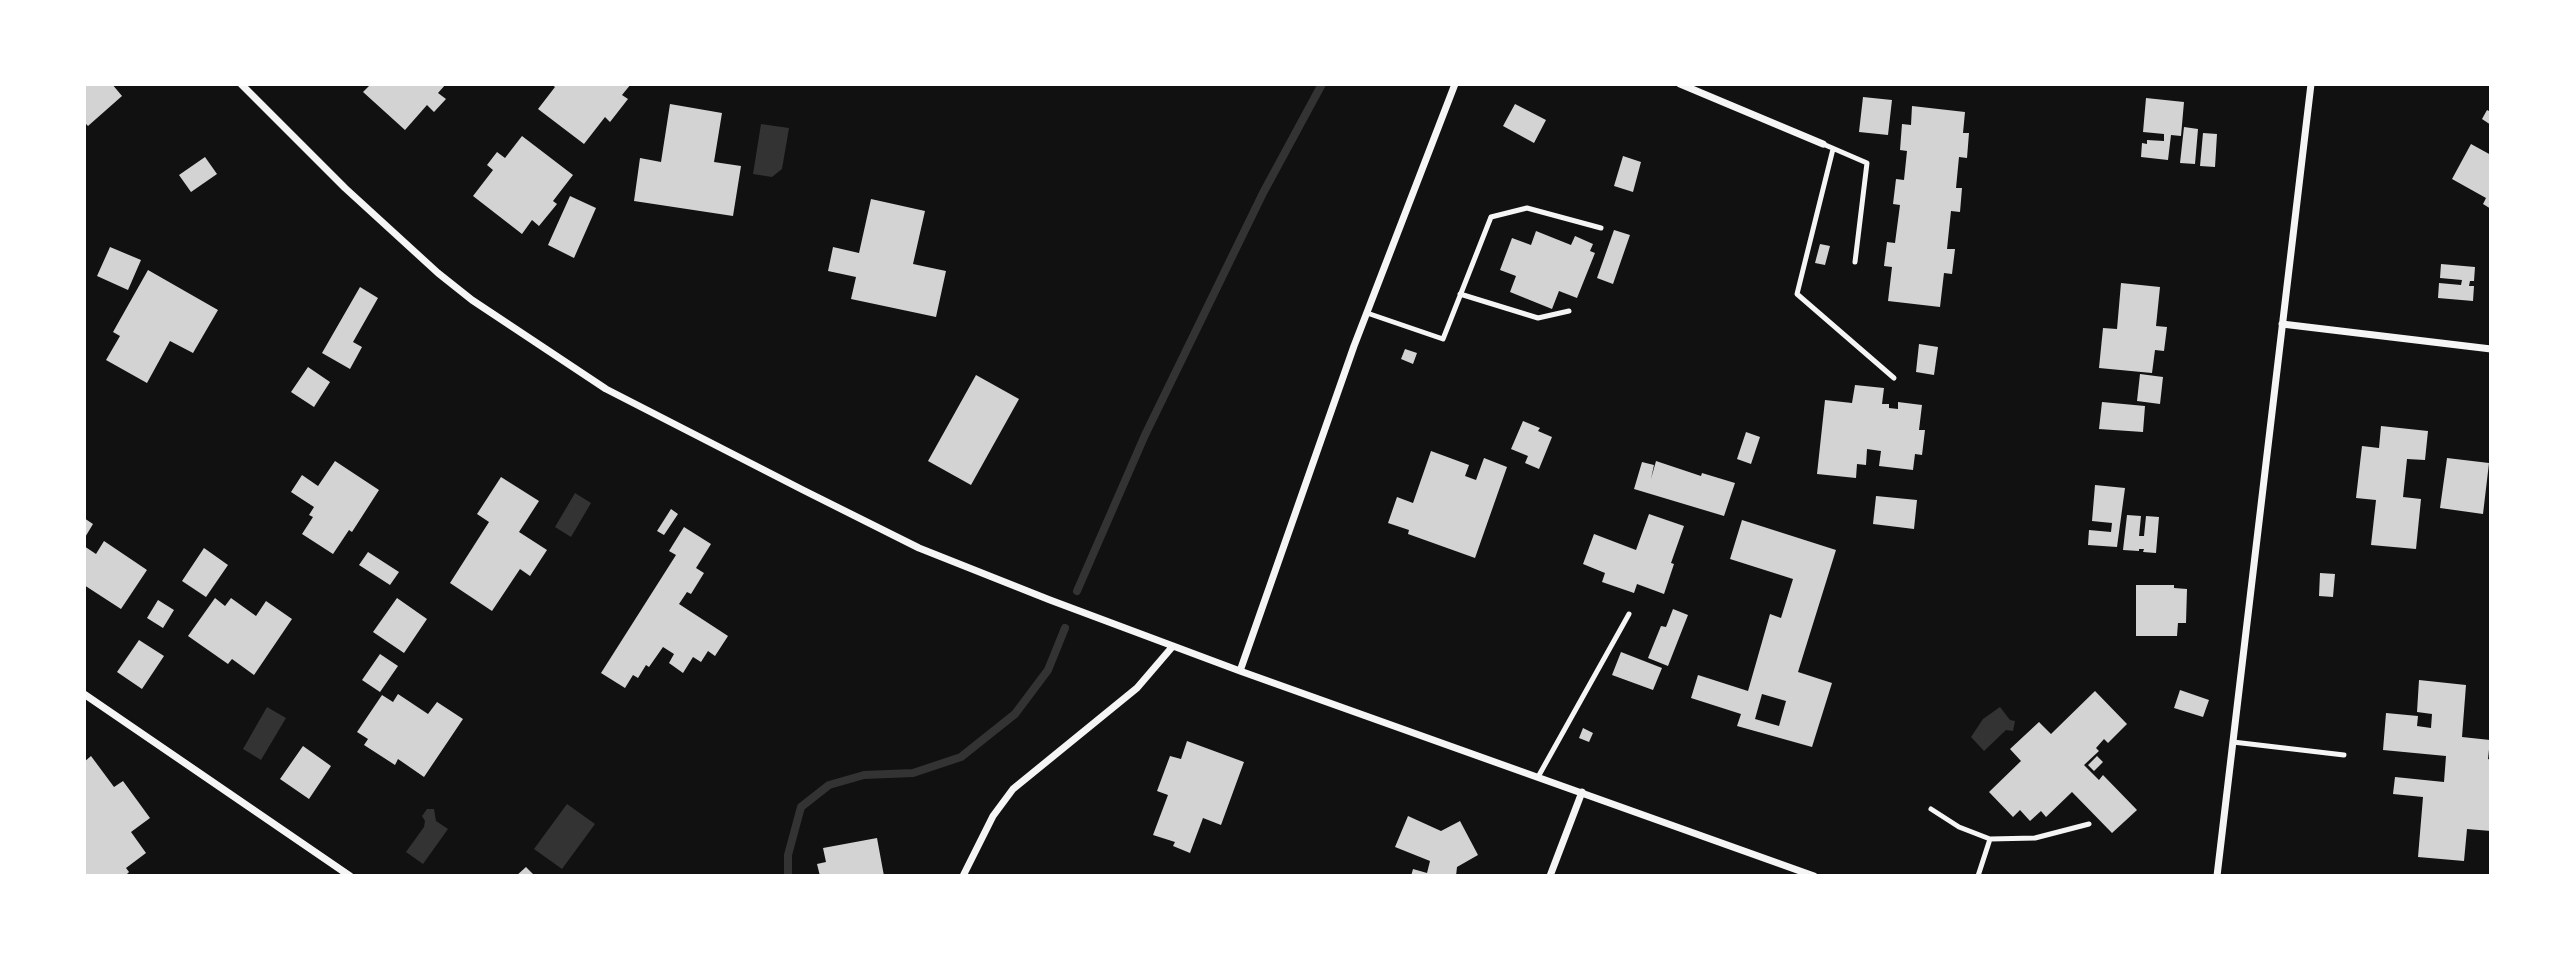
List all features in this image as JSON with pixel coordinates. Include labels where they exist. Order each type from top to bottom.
[{"type":"street","points":[[241,84],[345,188],[439,273],[481,306],[606,389],[919,548],[1240,671],[1814,876]]},
{"type":"street","points":[[1240,671],[1367,313],[1455,84]]},
{"type":"street","points":[[1680,84],[1823,144]]},
{"type":"street","points":[[2217,876],[2311,84]]},
{"type":"street","points":[[2282,324],[2491,349]]},
{"type":"street","points":[[963,876],[993,816],[1013,789],[1137,688],[1174,646]]},
{"type":"street","points":[[84,694],[350,876]]},
{"type":"street","points":[[1550,876],[1582,792]]},
{"type":"lane","points":[[1823,144],[1867,163],[1855,262]]},
{"type":"lane","points":[[1833,149],[1797,294],[1894,378]]},
{"type":"lane","points":[[1367,313],[1443,339],[1491,217],[1527,208],[1601,228]]},
{"type":"lane","points":[[1460,294],[1538,318],[1569,311]]},
{"type":"lane","points":[[1538,777],[1629,614]]},
{"type":"lane","points":[[2233,742],[2344,755]]},
{"type":"lane","points":[[1931,809],[1959,827],[1990,839],[2035,838],[2089,824]]},
{"type":"lane","points":[[1978,876],[1990,839]]},
{"type":"shaded area","points":[[761,124],[789,128],[782,169],[772,177],[753,174]]},
{"type":"shaded area","points":[[575,493],[591,503],[571,537],[555,527]]},
{"type":"shaded area","points":[[267,707],[286,718],[261,760],[243,749]]},
{"type":"shaded area","points":[[2000,707],[2010,720],[2015,721],[2013,731],[2006,730],[1984,751],[1971,737],[1983,719]]},
{"type":"shaded area","points":[[567,804],[595,824],[562,869],[534,849]]},
{"type":"shaded area","points":[[427,809],[434,809],[436,821],[448,829],[423,864],[406,852],[424,827],[422,816]]},
{"type":"building","points":[[84,84],[112,84],[122,96],[88,126],[84,122]]},
{"type":"building","points":[[371,84],[446,84],[438,93],[446,99],[434,112],[427,105],[405,130],[363,92]]},
{"type":"building","points":[[551,84],[631,84],[622,95],[628,99],[610,122],[605,117],[584,144],[538,109],[555,87]]},
{"type":"building","points":[[1863,97],[1892,100],[1888,135],[1859,132]]},
{"type":"building","points":[[2146,98],[2184,102],[2181,136],[2171,135],[2168,160],[2141,157],[2142,143],[2147,144],[2147,140],[2164,141],[2164,134],[2143,132]]},
{"type":"building","points":[[670,104],[722,113],[714,162],[741,166],[733,216],[634,201],[640,158],[661,162]]},
{"type":"building","points":[[1515,104],[1546,120],[1534,143],[1503,126]]},
{"type":"building","points":[[1912,106],[1965,112],[1963,133],[1969,133],[1967,158],[1959,157],[1956,188],[1962,188],[1960,212],[1951,211],[1947,249],[1955,249],[1952,274],[1944,273],[1940,307],[1888,301],[1892,267],[1884,266],[1887,242],[1895,243],[1900,205],[1893,204],[1896,179],[1904,180],[1907,151],[1900,150],[1902,124],[1911,125]]},
{"type":"building","points":[[2487,110],[2491,112],[2491,125],[2482,119]]},
{"type":"building","points":[[2184,127],[2198,129],[2195,164],[2180,163]]},
{"type":"building","points":[[2203,133],[2217,134],[2215,167],[2200,166]]},
{"type":"building","points":[[522,136],[573,175],[553,201],[557,204],[539,226],[532,220],[522,234],[473,196],[493,170],[487,165],[497,152],[505,158]]},
{"type":"building","points":[[2471,144],[2491,155],[2491,209],[2483,204],[2486,198],[2452,179]]},
{"type":"building","points":[[1623,156],[1641,162],[1633,192],[1614,186]]},
{"type":"building","points":[[205,157],[217,174],[191,192],[179,175]]},
{"type":"building","points":[[570,196],[596,208],[574,258],[548,245]]},
{"type":"building","points":[[871,199],[925,211],[913,264],[946,271],[936,317],[851,299],[856,277],[828,271],[833,247],[859,253]]},
{"type":"building","points":[[1614,230],[1630,235],[1613,284],[1597,278]]},
{"type":"building","points":[[1536,231],[1571,245],[1575,236],[1593,244],[1590,251],[1595,253],[1577,298],[1559,291],[1552,309],[1510,292],[1516,276],[1500,270],[1512,238],[1531,245]]},
{"type":"building","points":[[1820,244],[1830,246],[1825,265],[1815,263]]},
{"type":"building","points":[[110,247],[141,260],[128,290],[97,276]]},
{"type":"building","points":[[2441,264],[2475,267],[2474,281],[2470,281],[2469,286],[2474,286],[2473,301],[2438,298],[2439,283],[2461,285],[2462,280],[2440,278]]},
{"type":"building","points":[[148,270],[218,310],[193,353],[170,341],[147,383],[106,360],[120,336],[113,332]]},
{"type":"building","points":[[2121,283],[2160,287],[2156,326],[2167,327],[2164,351],[2155,350],[2152,373],[2099,368],[2103,328],[2117,329]]},
{"type":"building","points":[[360,287],[378,298],[353,342],[362,347],[350,369],[322,353]]},
{"type":"building","points":[[1919,344],[1938,347],[1934,375],[1916,372]]},
{"type":"building","points":[[1405,349],[1417,353],[1413,364],[1401,359]]},
{"type":"building","points":[[308,367],[330,382],[314,407],[291,392]]},
{"type":"building","points":[[2140,374],[2163,377],[2160,404],[2137,401]]},
{"type":"building","points":[[976,375],[1019,399],[971,485],[928,461]]},
{"type":"building","points":[[1855,385],[1884,388],[1882,404],[1889,404],[1889,408],[1898,409],[1898,402],[1922,405],[1919,430],[1925,430],[1922,455],[1915,454],[1913,470],[1879,466],[1881,451],[1867,449],[1866,465],[1857,464],[1856,478],[1817,474],[1825,400],[1852,403]]},
{"type":"building","points":[[2102,402],[2145,406],[2143,432],[2099,429]]},
{"type":"building","points":[[1523,421],[1552,437],[1539,469],[1525,463],[1528,456],[1511,449]]},
{"type":"building","points":[[2381,426],[2428,431],[2425,460],[2407,459],[2403,497],[2421,499],[2416,549],[2371,545],[2376,500],[2356,498],[2362,446],[2379,448]]},
{"type":"building","points":[[1746,432],[1760,437],[1751,464],[1737,459]]},
{"type":"building","points":[[1431,451],[1469,465],[1465,476],[1476,480],[1484,458],[1507,467],[1475,558],[1408,534],[1409,530],[1388,523],[1397,497],[1413,503]]},
{"type":"building","points":[[2447,458],[2489,463],[2483,514],[2440,508]]},
{"type":"building","points":[[335,461],[379,490],[352,532],[349,530],[333,554],[302,534],[313,517],[309,515],[314,507],[291,492],[302,475],[318,486]]},
{"type":"building","points":[[1656,461],[1701,476],[1702,473],[1735,483],[1724,516],[1634,489],[1642,462],[1654,465],[1651,479]]},
{"type":"building","points":[[501,477],[539,501],[519,532],[547,550],[530,576],[520,569],[492,611],[450,583],[489,522],[477,514]]},
{"type":"building","points":[[2095,485],[2125,488],[2117,547],[2088,545],[2089,530],[2111,532],[2112,523],[2092,521]]},
{"type":"building","points":[[1876,496],[1917,500],[1914,529],[1873,524]]},
{"type":"building","points":[[671,509],[678,514],[664,535],[657,531]]},
{"type":"building","points":[[1649,514],[1684,526],[1664,594],[1637,584],[1634,593],[1602,582],[1605,573],[1583,564],[1594,534],[1636,550]]},
{"type":"building","points":[[2127,515],[2141,516],[2139,536],[2144,536],[2146,516],[2159,517],[2156,553],[2143,552],[2144,549],[2123,550]]},
{"type":"building","points":[[84,518],[93,524],[84,539]]},
{"type":"building","points":[[1742,520],[1836,550],[1798,672],[1832,683],[1812,747],[1737,726],[1741,714],[1691,698],[1698,675],[1748,691],[1770,614],[1781,618],[1793,579],[1730,559]],"holes":[[[1762,694],[1786,701],[1779,726],[1755,719]]]},
{"type":"building","points":[[684,527],[711,544],[696,568],[704,573],[691,594],[687,592],[679,604],[728,636],[715,656],[708,651],[701,662],[693,657],[683,673],[669,663],[674,654],[663,647],[649,667],[646,665],[638,678],[633,675],[625,688],[601,673],[676,555],[669,551]]},
{"type":"building","points":[[104,541],[147,570],[121,609],[84,585],[84,546],[96,554]]},
{"type":"building","points":[[204,548],[228,565],[206,597],[182,581]]},
{"type":"building","points":[[368,552],[399,572],[390,585],[359,565]]},
{"type":"building","points":[[2320,573],[2335,574],[2333,597],[2319,596]]},
{"type":"building","points":[[2136,585],[2174,585],[2174,588],[2187,589],[2186,623],[2178,623],[2177,636],[2136,636]]},
{"type":"building","points":[[215,598],[225,606],[231,598],[256,616],[266,601],[292,619],[254,675],[232,659],[228,664],[188,636]]},
{"type":"building","points":[[397,598],[427,619],[404,653],[373,632]]},
{"type":"building","points":[[158,600],[174,610],[163,628],[147,618]]},
{"type":"building","points":[[1673,609],[1688,615],[1668,666],[1648,658],[1661,626],[1666,627]]},
{"type":"building","points":[[139,640],[164,656],[142,689],[117,672]]},
{"type":"building","points":[[1621,652],[1662,668],[1653,690],[1612,675]]},
{"type":"building","points":[[380,654],[398,666],[380,692],[362,680]]},
{"type":"building","points":[[2419,680],[2466,685],[2462,737],[2490,740],[2488,759],[2491,760],[2491,831],[2467,829],[2464,861],[2418,857],[2423,797],[2393,794],[2395,777],[2444,782],[2446,756],[2383,750],[2386,713],[2418,716],[2417,726],[2431,728],[2432,714],[2417,712]]},
{"type":"building","points":[[2180,690],[2209,700],[2203,717],[2174,708]]},
{"type":"building","points":[[2095,691],[2127,724],[2108,743],[2104,739],[2096,748],[2099,751],[2084,765],[2099,780],[2103,775],[2137,810],[2112,833],[2072,792],[2046,817],[2041,811],[2030,821],[2020,810],[2013,817],[1989,792],[2021,761],[2010,749],[2039,722],[2051,734]]},
{"type":"building","points":[[398,694],[428,714],[437,702],[463,719],[424,777],[398,759],[395,765],[364,745],[368,739],[357,732],[382,695],[393,702]]},
{"type":"building","points":[[1583,728],[1593,733],[1589,742],[1579,738]]},
{"type":"building","points":[[1187,741],[1244,762],[1221,825],[1203,818],[1190,853],[1173,846],[1175,842],[1153,835],[1168,795],[1157,791],[1170,756],[1181,759]]},
{"type":"building","points":[[303,746],[331,766],[309,799],[280,779]]},
{"type":"building","points":[[91,756],[114,787],[123,781],[150,818],[131,832],[146,853],[126,868],[129,872],[125,876],[84,876],[84,762]]},
{"type":"building","points":[[2097,756],[2103,762],[2094,771],[2088,765]]},
{"type":"building","points":[[1408,816],[1441,831],[1460,821],[1478,855],[1457,867],[1456,876],[1411,876],[1413,869],[1427,873],[1430,861],[1395,847]]},
{"type":"building","points":[[877,838],[884,876],[820,876],[817,864],[826,862],[823,848]]},
{"type":"building","points":[[526,867],[535,876],[516,876]]},
{"type":"waterway","points":[[1077,591],[1145,435],[1263,193],[1322,84]]},
{"type":"waterway","points":[[788,876],[788,855],[801,807],[829,785],[864,775],[913,773],[961,757],[1015,714],[1048,670],[1065,628]]}]
